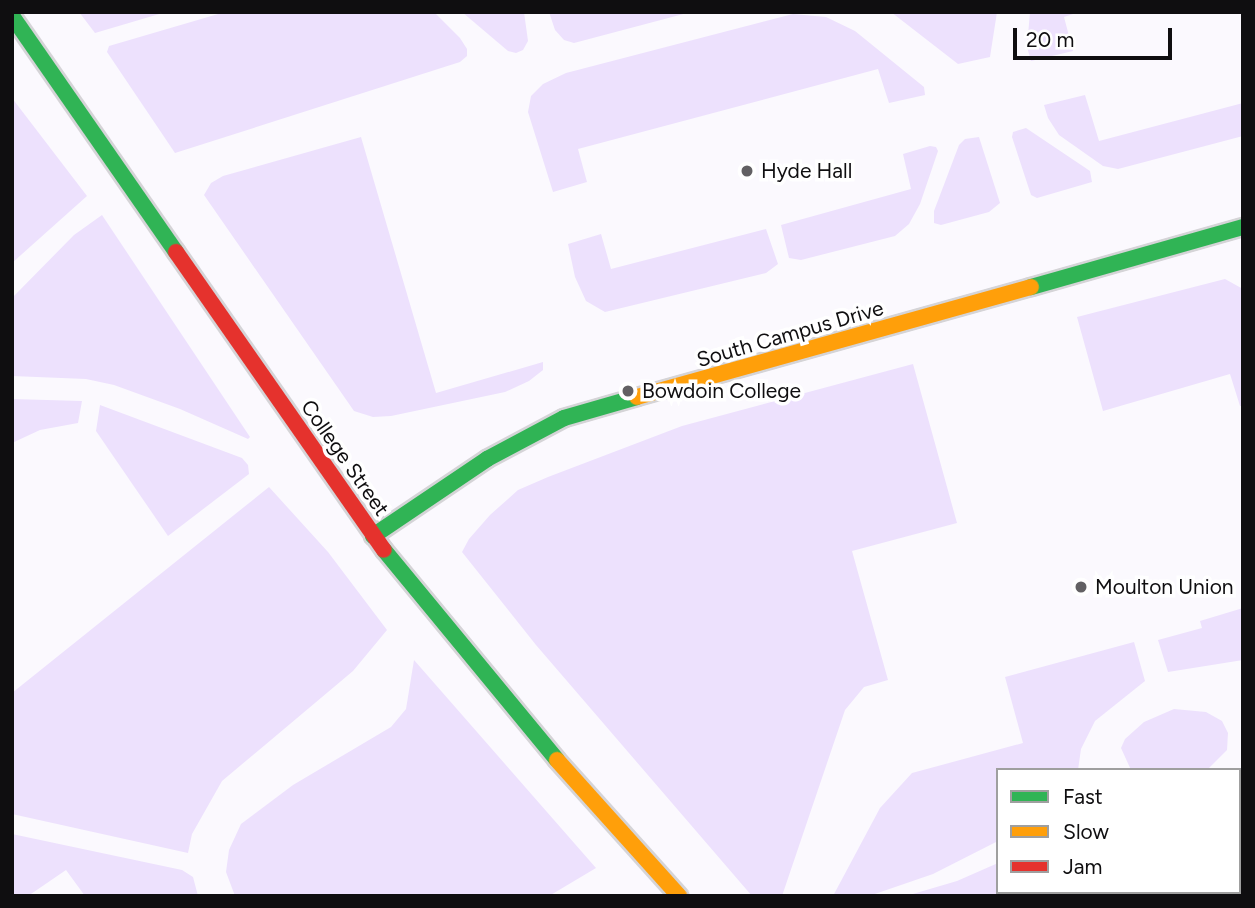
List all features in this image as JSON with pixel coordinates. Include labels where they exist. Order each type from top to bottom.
[{"type":"street","name":"College Street","points":[[12,16],[373,536],[450,633],[570,775],[679,896]]},
{"type":"street","name":"South Campus Drive","points":[[373,536],[487,459],[564,418],[1243,227]]},
{"type":"shaded area","points":[[79,12],[166,12],[95,33]]},
{"type":"shaded area","points":[[225,12],[434,12],[460,38],[467,49],[467,56],[460,62],[175,153],[107,52],[109,46]]},
{"type":"shaded area","points":[[462,12],[524,12],[528,41],[523,50],[516,53],[508,51]]},
{"type":"shaded area","points":[[549,12],[691,12],[574,43],[564,40],[555,30]]},
{"type":"shaded area","points":[[891,12],[997,12],[990,57],[958,64]]},
{"type":"shaded area","points":[[1030,12],[1079,12],[1064,17],[1073,51],[1031,61],[1027,47]]},
{"type":"shaded area","points":[[793,14],[826,17],[855,31],[924,87],[925,95],[889,103],[878,69],[578,149],[587,182],[553,192],[528,112],[531,96],[543,84],[566,73]]},
{"type":"shaded area","points":[[1085,95],[1099,141],[1243,103],[1243,136],[1118,169],[1103,166],[1059,135],[1048,118],[1044,105]]},
{"type":"shaded area","points":[[12,98],[87,196],[12,263]]},
{"type":"shaded area","points":[[1026,128],[1090,171],[1092,182],[1037,198],[1031,195],[1012,137],[1013,132]]},
{"type":"shaded area","points":[[361,137],[436,393],[543,362],[543,370],[529,381],[505,392],[391,416],[373,417],[354,411],[204,195],[211,183],[223,176]]},
{"type":"shaded area","points":[[979,137],[1000,203],[989,212],[941,225],[934,223],[934,211],[959,145],[965,139]]},
{"type":"shaded area","points":[[930,146],[936,147],[938,151],[920,204],[909,224],[895,236],[801,260],[789,258],[781,225],[911,189],[903,154]]},
{"type":"shaded area","points":[[102,215],[250,437],[248,439],[180,409],[114,385],[86,379],[12,376],[12,298],[74,235]]},
{"type":"shaded area","points":[[766,229],[778,264],[766,273],[605,312],[586,301],[575,277],[568,244],[601,234],[611,269]]},
{"type":"shaded area","points":[[1225,279],[1243,289],[1243,406],[1240,406],[1230,374],[1103,411],[1077,317]]},
{"type":"shaded area","points":[[913,364],[957,523],[852,551],[888,680],[864,687],[845,710],[782,896],[752,896],[536,645],[462,552],[469,539],[490,515],[518,490],[548,477],[682,426]]},
{"type":"shaded area","points":[[12,399],[82,401],[78,423],[40,430],[12,443]]},
{"type":"shaded area","points":[[100,405],[242,458],[248,465],[249,474],[168,536],[96,431]]},
{"type":"shaded area","points":[[269,487],[328,552],[387,630],[353,671],[222,781],[192,834],[188,853],[12,814],[12,693]]},
{"type":"shaded area","points":[[1243,608],[1243,660],[1168,672],[1158,640],[1202,628],[1200,621]]},
{"type":"shaded area","points":[[1134,642],[1145,681],[1095,721],[1081,749],[1078,768],[996,768],[996,842],[933,874],[869,896],[833,896],[880,808],[912,773],[1023,743],[1005,677]]},
{"type":"shaded area","points":[[414,660],[596,868],[549,896],[235,896],[226,872],[229,850],[241,824],[293,785],[391,727],[406,709]]},
{"type":"shaded area","points":[[1174,709],[1206,712],[1222,721],[1228,733],[1227,750],[1209,768],[1130,768],[1121,748],[1125,739],[1144,722]]},
{"type":"shaded area","points":[[12,834],[182,870],[193,877],[198,896],[85,896],[66,870],[28,896],[12,896]]},
{"type":"shaded area","points":[[996,864],[996,894],[1003,894],[906,896],[957,881]]},
{"type":"traffic: fast","points":[[12,16],[176,252]]},
{"type":"traffic: fast","points":[[1031,287],[1243,227]]},
{"type":"traffic: fast","points":[[373,536],[487,459],[564,418],[637,397]]},
{"type":"traffic: fast","points":[[384,550],[557,760]]},
{"type":"traffic: slow","points":[[637,397],[1031,287]]},
{"type":"traffic: slow","points":[[557,760],[679,896]]},
{"type":"traffic: jam","points":[[176,252],[384,550]]},
{"type":"place","name":"Hyde Hall","points":[[747,171]]},
{"type":"place","name":"Bowdoin College","points":[[628,391]]},
{"type":"place","name":"Moulton Union","points":[[1081,587]]}]
